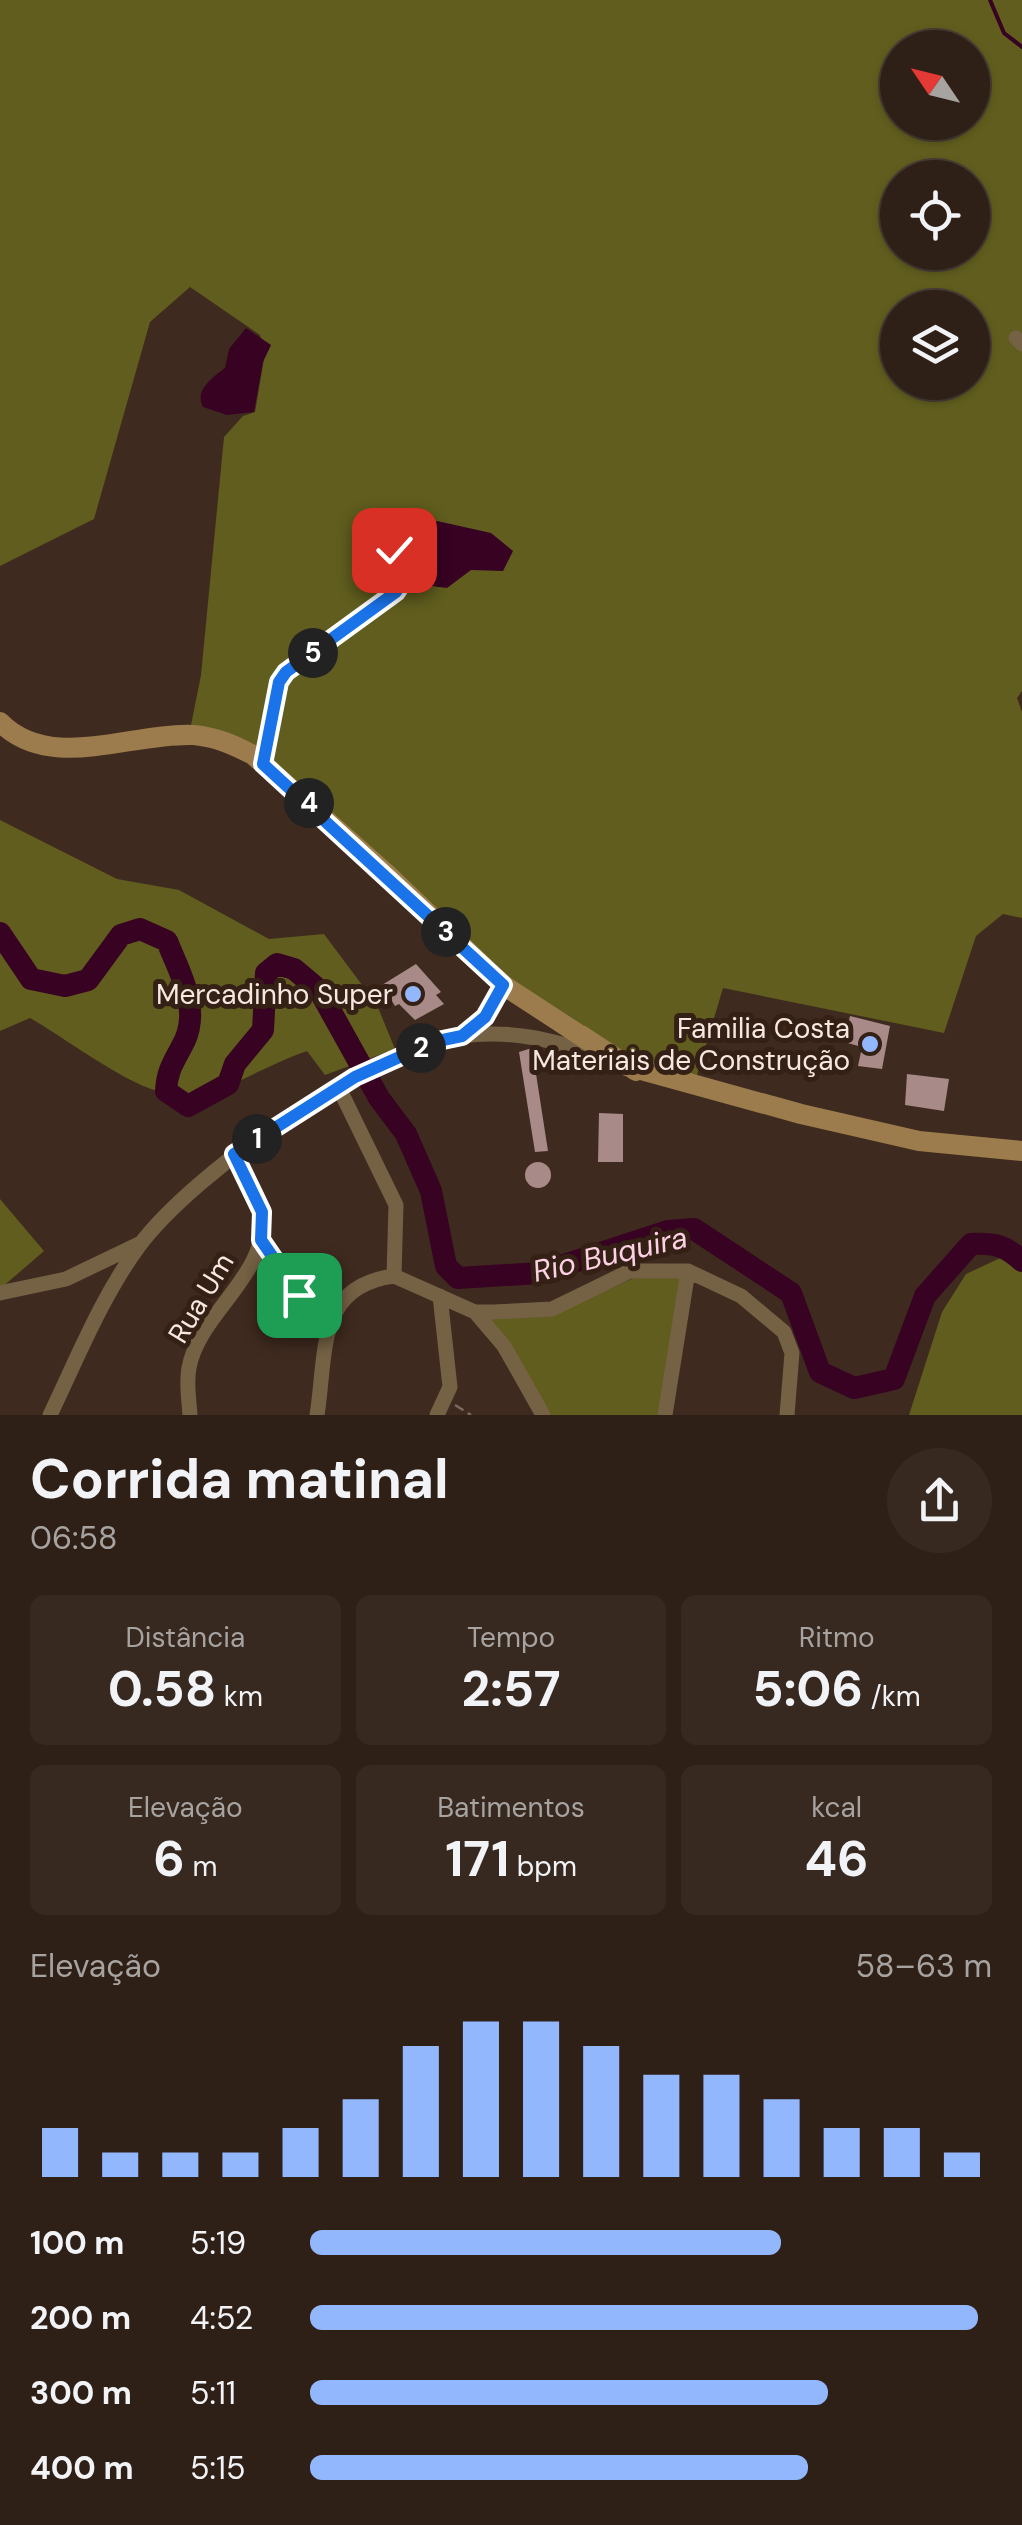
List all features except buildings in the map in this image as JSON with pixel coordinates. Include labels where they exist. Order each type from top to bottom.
[{"type":"main road","points":[[0,722],[12,734],[41,748],[189,735],[227,742],[263,764],[503,985],[627,1066],[801,1114],[919,1141],[1022,1151]]},
{"type":"street","points":[[462,1036],[485,1017],[503,985]]},
{"type":"street","points":[[0,1293],[66,1279],[141,1243],[234,1154],[338,1086],[433,1042],[462,1036],[523,1034],[552,1038],[627,1066]]},
{"type":"street","points":[[338,1086],[396,1205],[394,1276]]},
{"type":"street","name":"Rua Um","points":[[190,1415],[188,1369],[196,1348],[252,1262],[261,1240],[262,1212],[234,1154]]},
{"type":"street","points":[[261,1240],[299,1295],[340,1304]]},
{"type":"street","points":[[50,1415],[141,1243]]},
{"type":"street","points":[[317,1415],[327,1335],[340,1304],[364,1280],[394,1276],[476,1312],[552,1309],[630,1271],[688,1271],[741,1296],[784,1332],[792,1353],[787,1415]]},
{"type":"street","points":[[664,1415],[688,1271]]},
{"type":"street","points":[[438,1415],[447,1396],[449,1349],[440,1296]]},
{"type":"street","points":[[476,1312],[504,1346],[543,1415]]},
{"type":"lane","points":[[263,764],[279,682],[300,661],[396,592],[402,583],[394,550]]},
{"type":"path","points":[[447,1396],[471,1415]]},
{"type":"shaded area","points":[[0,0],[1022,0],[1022,691],[1017,698],[1022,712],[1022,918],[1003,914],[976,936],[944,1033],[723,988],[695,1082],[627,1066],[539,1011],[253,755],[189,735],[201,675],[224,437],[243,416],[255,412],[265,353],[260,335],[190,287],[150,322],[94,519],[0,566]]},
{"type":"shaded area","points":[[246,328],[271,345],[263,362],[254,412],[227,415],[203,407],[203,390],[225,368],[229,349]]},
{"type":"shaded area","points":[[437,521],[491,533],[513,551],[503,571],[471,570],[447,588],[424,585],[412,553],[429,525]]},
{"type":"shaded area","points":[[0,820],[117,879],[179,890],[269,939],[324,934],[377,1005],[395,1049],[325,1075],[307,1051],[180,1103],[166,1091],[154,1090],[119,1074],[30,1018],[0,1031]]},
{"type":"shaded area","points":[[0,1199],[44,1251],[0,1289]]},
{"type":"shaded area","points":[[1022,1248],[1022,1415],[909,1415],[942,1312],[966,1274]]},
{"type":"shaded area","points":[[682,1276],[658,1415],[543,1415],[480,1318],[554,1314],[636,1277]]},
{"type":"waterway","points":[[990,0],[1004,33],[1022,47]]},
{"type":"waterway","name":"Rio Buquira","points":[[0,933],[31,979],[65,986],[88,980],[121,935],[140,929],[167,941],[186,989],[190,1015],[166,1091],[188,1106],[228,1084],[235,1064],[263,1030],[266,973],[277,964],[294,969],[319,990],[379,1098],[406,1134],[431,1191],[446,1266],[458,1278],[540,1273],[668,1231],[694,1229],[791,1293],[820,1372],[854,1388],[894,1379],[925,1296],[971,1244],[999,1246],[1022,1261]]},
{"type":"place","name":"Mercadinho Super","points":[[413,994]]},
{"type":"place","name":"Familia Costa Materiais de Construção","points":[[870,1044]]},
{"type":"route","points":[[299,1295],[261,1240],[259,1202],[234,1154],[355,1077],[433,1042],[462,1036],[485,1017],[503,985],[388,874],[263,764],[279,682],[300,661],[331,643],[362,614],[396,592],[402,583],[394,550]]}]
